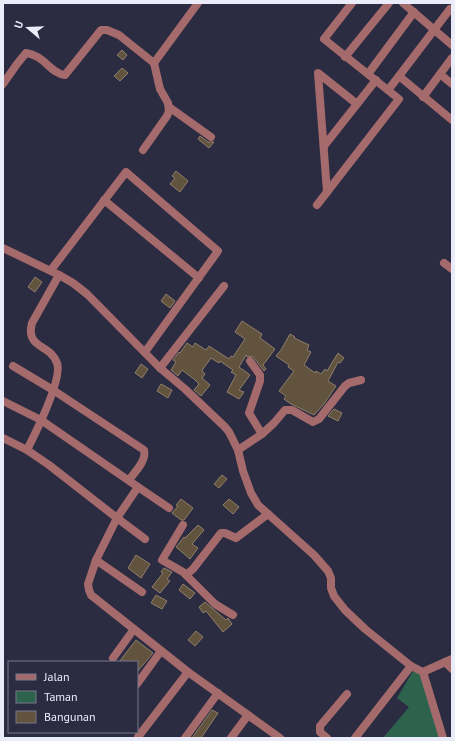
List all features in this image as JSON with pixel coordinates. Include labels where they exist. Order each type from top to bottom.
[{"type":"street","points":[[154,63],[198,3]]},
{"type":"street","points":[[317,205],[399,99],[324,39],[352,3]]},
{"type":"street","points":[[345,57],[389,3]]},
{"type":"street","points":[[403,3],[452,44]]},
{"type":"street","points":[[388,90],[434,29],[451,10],[443,3]]},
{"type":"street","points":[[368,74],[414,12]]},
{"type":"street","points":[[3,84],[26,53],[42,59],[60,75],[65,75],[101,30],[107,30],[119,35],[154,63],[160,89],[169,107],[211,137]]},
{"type":"street","points":[[423,97],[452,58]]},
{"type":"street","points":[[327,192],[318,73],[358,104]]},
{"type":"street","points":[[440,74],[452,84]]},
{"type":"street","points":[[399,76],[452,120]]},
{"type":"street","points":[[324,146],[376,80]]},
{"type":"street","points":[[143,150],[167,116],[169,107]]},
{"type":"street","points":[[51,270],[126,172],[218,251],[145,352]]},
{"type":"street","points":[[104,200],[199,278]]},
{"type":"street","points":[[3,248],[51,270],[73,283],[87,294],[160,368],[185,389],[230,432],[238,450],[243,471],[251,493],[258,505],[308,550],[328,571],[331,578],[331,588],[334,596],[345,610],[365,629],[411,666],[423,672],[443,738]]},
{"type":"street","points":[[444,263],[452,269]]},
{"type":"street","points":[[28,450],[53,390],[58,372],[58,364],[53,356],[34,342],[31,338],[30,330],[32,323],[59,275]]},
{"type":"street","points":[[160,368],[224,286]]},
{"type":"street","points":[[250,362],[260,375],[260,381],[249,414],[262,434]]},
{"type":"street","points":[[12,366],[53,390],[144,450],[146,454],[144,459],[129,480]]},
{"type":"street","points":[[238,450],[262,434],[285,410],[292,410],[313,422],[319,419],[345,386],[349,383],[361,380]]},
{"type":"street","points":[[3,401],[41,420],[169,508]]},
{"type":"street","points":[[3,438],[28,450],[145,539]]},
{"type":"street","points":[[138,487],[117,518],[96,560],[88,584],[91,594],[188,672],[277,737]]},
{"type":"street","points":[[186,575],[193,569],[221,533],[225,533],[236,538],[268,514]]},
{"type":"street","points":[[183,525],[162,560],[186,575],[216,604],[233,615]]},
{"type":"street","points":[[96,560],[142,592]]},
{"type":"street","points":[[113,658],[134,629]]},
{"type":"street","points":[[138,683],[161,651]]},
{"type":"street","points":[[423,672],[448,660],[452,669]]},
{"type":"street","points":[[355,738],[411,666]]},
{"type":"street","points":[[138,738],[188,672]]},
{"type":"street","points":[[185,738],[218,693]]},
{"type":"street","points":[[327,738],[320,732],[320,726],[347,694]]},
{"type":"street","points":[[231,738],[248,715]]},
{"type":"green space","points":[[413,671],[426,676],[444,738],[383,738],[409,707],[397,698]]},
{"type":"building","points":[[122,50],[127,55],[123,60],[117,55]]},
{"type":"building","points":[[122,68],[128,73],[120,81],[114,76]]},
{"type":"building","points":[[200,136],[208,142],[214,142],[209,148],[198,139]]},
{"type":"building","points":[[176,171],[188,181],[180,192],[170,184],[175,178],[172,176]]},
{"type":"building","points":[[35,277],[42,282],[35,292],[28,287]]},
{"type":"building","points":[[166,294],[175,301],[170,308],[161,301]]},
{"type":"building","points":[[242,321],[262,334],[260,338],[275,349],[263,365],[266,369],[264,371],[252,356],[247,357],[246,355],[239,367],[250,375],[239,390],[244,392],[239,399],[227,392],[236,375],[231,372],[233,370],[220,361],[219,363],[211,358],[203,369],[202,371],[205,374],[202,378],[210,385],[201,396],[194,390],[199,384],[194,379],[182,370],[178,376],[171,370],[176,362],[173,360],[187,343],[193,347],[195,343],[206,350],[209,346],[229,359],[231,356],[233,357],[245,339],[235,332]]},
{"type":"building","points":[[290,334],[295,337],[294,338],[309,345],[307,350],[311,352],[304,365],[315,373],[316,371],[321,374],[325,369],[327,371],[338,353],[344,358],[340,363],[338,362],[328,381],[336,386],[324,404],[314,415],[291,404],[284,399],[286,396],[279,391],[294,371],[288,367],[289,365],[276,356]]},
{"type":"building","points":[[141,364],[148,369],[142,378],[135,373]]},
{"type":"building","points":[[161,384],[172,390],[168,398],[157,391]]},
{"type":"building","points":[[334,409],[342,413],[338,421],[328,416]]},
{"type":"building","points":[[222,475],[227,479],[219,488],[214,484]]},
{"type":"building","points":[[181,499],[193,508],[184,520],[181,520],[172,513],[178,506],[176,505]]},
{"type":"building","points":[[229,499],[239,507],[233,514],[223,505]]},
{"type":"building","points":[[198,525],[204,530],[192,544],[198,548],[190,559],[176,547],[184,537],[185,538]]},
{"type":"building","points":[[136,555],[150,564],[141,578],[128,568]]},
{"type":"building","points":[[164,568],[172,572],[167,579],[170,581],[160,593],[152,587],[163,573],[161,572]]},
{"type":"building","points":[[183,584],[195,593],[190,599],[179,590]]},
{"type":"building","points":[[156,595],[167,601],[162,609],[151,603]]},
{"type":"building","points":[[205,602],[226,620],[228,618],[232,624],[223,632],[206,611],[203,613],[199,607]]},
{"type":"building","points":[[196,631],[203,637],[195,646],[188,640]]},
{"type":"building","points":[[136,640],[153,653],[138,671],[138,661],[120,661]]},
{"type":"building","points":[[212,710],[218,713],[201,738],[192,738]]}]
